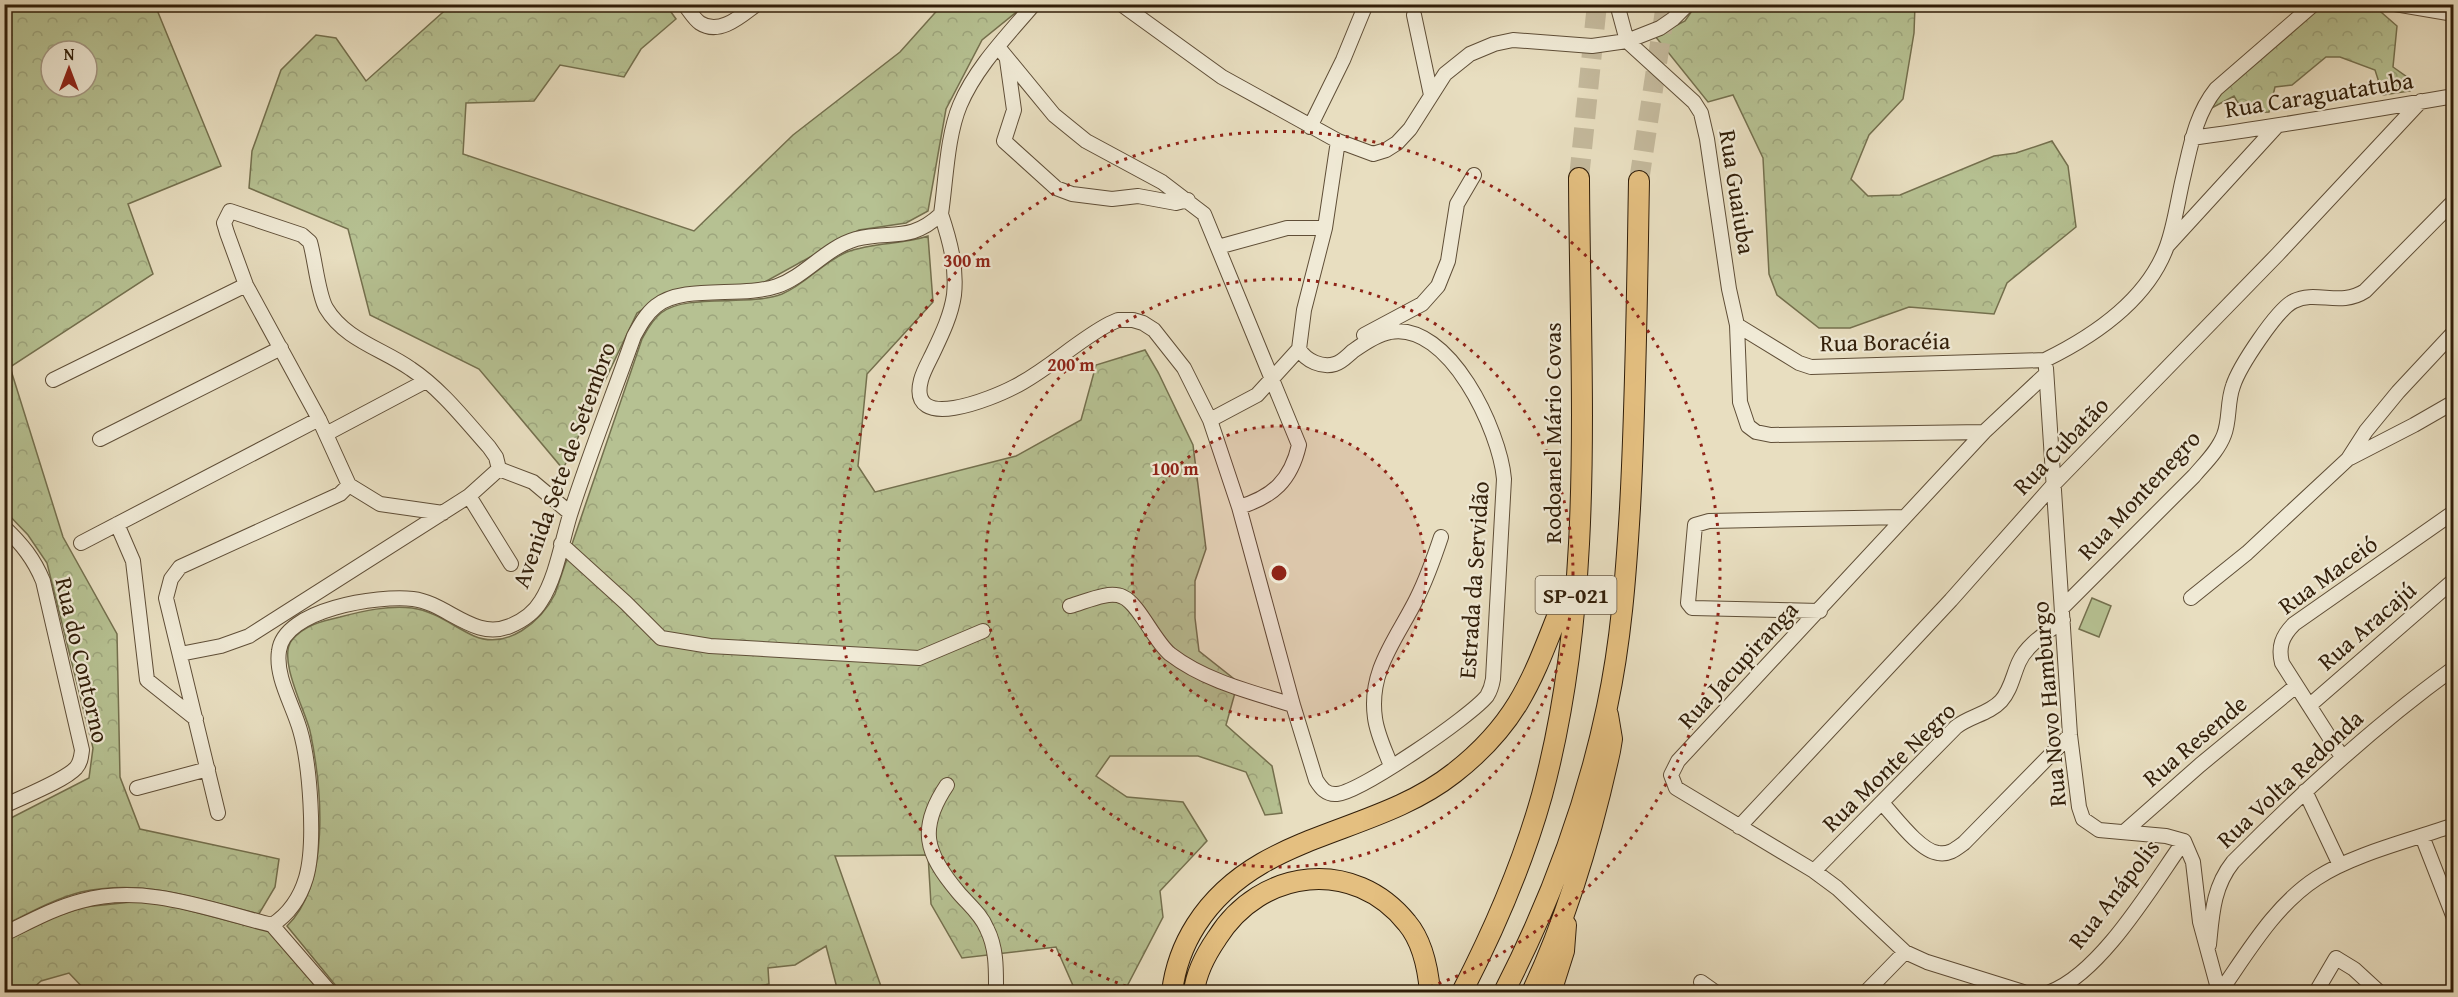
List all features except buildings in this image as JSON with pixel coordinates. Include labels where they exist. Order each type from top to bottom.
[{"type":"highway","name":"Rodoanel Mário Covas","points":[[1462,993],[1480,958],[1525,849],[1542,796],[1569,660],[1578,569],[1581,431],[1579,178]]},
{"type":"highway","name":"SP-021","points":[[1504,993],[1526,949],[1565,856],[1607,708],[1622,615],[1632,474],[1639,181]]},
{"type":"highway","points":[[1172,993],[1175,970],[1186,940],[1203,913],[1239,876],[1261,862],[1296,846],[1410,800],[1453,774],[1480,751],[1505,724],[1523,698],[1539,666],[1578,569]]},
{"type":"highway","points":[[1532,993],[1566,910],[1611,751],[1612,740],[1607,708]]},
{"type":"highway","points":[[1194,993],[1201,966],[1209,950],[1236,912],[1249,901],[1278,885],[1294,880],[1310,879],[1355,885],[1382,898],[1395,910],[1408,924],[1418,941],[1425,959],[1430,993]]},
{"type":"highway","points":[[1551,993],[1564,951],[1566,910]]},
{"type":"street","points":[[684,4],[700,23],[720,27],[731,23],[757,4]]},
{"type":"street","points":[[941,214],[959,107],[978,72],[1034,4]]},
{"type":"street","points":[[1121,4],[1222,77],[1310,127],[1338,141],[1373,154],[1386,150],[1410,129],[1445,74],[1470,54],[1494,44],[1513,40],[1592,46],[1627,41],[1660,28],[1688,4]]},
{"type":"street","points":[[1310,127],[1343,60],[1366,4]]},
{"type":"street","points":[[1617,4],[1627,41]]},
{"type":"street","points":[[2167,247],[2192,138],[2200,114],[2216,89],[2314,4]]},
{"type":"street","points":[[2395,4],[2454,14]]},
{"type":"street","points":[[1414,15],[1431,95]]},
{"type":"street","name":"Rua Guaiuba","points":[[1627,41],[1694,102],[1701,113],[1729,290],[1737,325],[1740,402],[1744,418],[1756,432],[1771,435],[1984,432]]},
{"type":"street","points":[[998,47],[1054,115],[1086,141],[1162,182],[1204,214],[1298,439],[1298,451],[1280,485],[1269,496],[1239,507]]},
{"type":"street","points":[[1007,58],[1014,110],[1004,141],[1056,188],[1089,198],[1112,199],[1138,196],[1176,203],[1188,200]]},
{"type":"street","name":"Rua Caraguatatuba","points":[[2192,138],[2276,127],[2338,114],[2454,96]]},
{"type":"street","name":"Rua Cubatão","points":[[1740,827],[1936,616],[2054,484],[2148,389],[2421,102]]},
{"type":"street","points":[[2046,367],[2123,309],[2147,281],[2167,247],[2276,127]]},
{"type":"street","points":[[1210,420],[1257,395],[1299,350],[1304,310],[1325,228],[1338,141]]},
{"type":"street","points":[[1355,350],[1367,333],[1422,304],[1438,286],[1448,261],[1457,204],[1474,175]]},
{"type":"street","name":"Rua Montenegro","points":[[2063,614],[2213,454],[2223,437],[2232,386],[2263,335],[2288,305],[2295,300],[2303,299],[2350,299],[2365,291],[2454,201]]},
{"type":"street","points":[[443,513],[380,504],[349,485],[319,419],[246,285],[226,233],[224,223],[230,211],[302,235],[310,242],[324,305],[333,319],[373,348],[411,368],[426,381],[489,447],[496,456],[499,469]]},
{"type":"street","name":"Estrada da Servidão","points":[[941,214],[949,239],[955,276],[953,298],[944,331],[921,377],[920,397],[927,406],[936,410],[991,398],[1016,386],[1100,328],[1118,320],[1143,323],[1154,330],[1184,368],[1210,420],[1239,507],[1293,705],[1317,780],[1322,789],[1328,793],[1337,794],[1349,791],[1391,766],[1465,716],[1487,695],[1491,688],[1504,472],[1501,454],[1482,409],[1456,369],[1432,341],[1404,331],[1390,332],[1355,350],[1340,362],[1326,365],[1308,359],[1299,350]]},
{"type":"street","name":"Avenida Sete de Setembro","points":[[272,925],[291,910],[306,878],[310,832],[305,753],[280,668],[278,653],[282,638],[296,624],[314,615],[361,602],[395,599],[414,599],[430,603],[479,628],[493,630],[507,628],[520,622],[541,603],[547,591],[570,513],[634,336],[644,318],[656,305],[691,294],[751,292],[778,286],[840,245],[857,239],[912,232],[924,228],[941,214]]},
{"type":"street","points":[[1218,247],[1287,228],[1325,228]]},
{"type":"street","points":[[53,380],[246,285]]},
{"type":"street","name":"Rua Boracéia","points":[[1737,325],[1798,363],[1811,367],[2046,367]]},
{"type":"street","points":[[2191,598],[2247,553],[2348,459],[2366,431],[2398,392],[2454,332]]},
{"type":"street","points":[[100,439],[280,348]]},
{"type":"street","name":"Rua Novo Hamburgo","points":[[2046,367],[2070,735],[2079,807],[2083,819],[2099,830],[2166,836],[2179,838],[2184,842]]},
{"type":"street","name":"Rua Jacupiranga","points":[[1905,952],[1837,888],[1814,871],[1676,788],[1672,781],[1673,769],[1904,517],[2046,367]]},
{"type":"street","points":[[326,434],[426,381]]},
{"type":"street","points":[[2348,459],[2454,402]]},
{"type":"street","points":[[81,543],[319,419]]},
{"type":"street","points":[[2366,431],[2376,445]]},
{"type":"street","points":[[499,469],[533,482],[570,513]]},
{"type":"street","points":[[180,654],[221,646],[249,636],[469,496],[499,469]]},
{"type":"street","points":[[218,813],[166,598],[171,579],[180,567],[340,494],[349,485]]},
{"type":"street","points":[[469,496],[511,564]]},
{"type":"street","name":"Rua Maceió","points":[[2342,757],[2282,663],[2281,642],[2286,632],[2294,624],[2454,512]]},
{"type":"street","points":[[1820,611],[1696,609],[1688,603],[1695,525],[1709,521],[1904,517]]},
{"type":"street","points":[[117,524],[133,561],[147,680],[196,719]]},
{"type":"street","name":"Rua do Contorno","points":[[4,527],[21,543],[36,563],[43,581],[82,750],[81,759],[76,768],[65,776],[4,806]]},
{"type":"street","points":[[1391,766],[1375,719],[1378,671],[1418,597],[1441,537]]},
{"type":"street","points":[[561,544],[661,638],[710,646],[919,658],[983,631]]},
{"type":"street","name":"Rua Aracajú","points":[[2310,705],[2454,580]]},
{"type":"street","points":[[1070,606],[1112,594],[1124,597],[1134,606],[1169,653],[1217,681],[1293,705]]},
{"type":"street","name":"Rua Monte Negro","points":[[1814,871],[1883,804],[1956,727],[1973,715],[2000,703],[2011,686],[2019,661],[2063,614]]},
{"type":"street","name":"Rua Volta Redonda","points":[[2208,954],[2213,903],[2223,873],[2342,757],[2454,668]]},
{"type":"street","name":"Rua Resende","points":[[2124,832],[2200,765],[2296,686]]},
{"type":"street","points":[[1883,804],[1926,848],[1938,853],[1948,852],[1964,843],[1986,822],[2070,735]]},
{"type":"street","points":[[137,788],[208,769]]},
{"type":"street","points":[[947,785],[929,816],[930,843],[943,873],[987,928],[996,959],[996,993]]},
{"type":"street","points":[[2305,791],[2340,865]]},
{"type":"street","points":[[2219,993],[2261,934],[2288,901],[2318,877],[2340,865],[2454,825]]},
{"type":"street","points":[[2422,836],[2453,917]]},
{"type":"street","points":[[2184,842],[2193,862],[2200,922],[2219,993]]},
{"type":"street","name":"Rua Anápolis","points":[[2049,993],[2063,987],[2111,942],[2184,842]]},
{"type":"street","points":[[4,934],[51,911],[82,900],[141,895],[170,898],[272,925],[330,993]]},
{"type":"street","points":[[1866,993],[1905,952],[1927,962],[2023,993]]},
{"type":"street","points":[[2316,993],[2336,958],[2354,969],[2379,993]]},
{"type":"street","points":[[1701,982],[1715,993]]},
{"type":"green space","points":[[5,5],[155,5],[221,166],[128,204],[153,274],[10,367],[63,537],[117,634],[120,777],[140,829],[279,859],[275,887],[259,914],[171,892],[127,887],[104,888],[61,898],[5,925],[5,821],[89,778],[93,748],[47,563],[28,535],[5,511]]},
{"type":"green space","points":[[451,5],[666,5],[676,19],[641,49],[624,77],[560,65],[534,101],[466,103],[463,154],[694,231],[793,135],[900,52],[942,5],[1025,5],[982,40],[946,109],[928,211],[906,223],[859,230],[763,283],[672,291],[637,313],[563,469],[479,369],[370,315],[348,229],[249,188],[252,151],[281,70],[316,35],[336,38],[366,81]]},
{"type":"green space","points":[[1696,5],[1915,5],[1914,33],[1903,99],[1869,135],[1851,179],[1868,196],[1900,195],[1994,156],[2016,153],[2052,141],[2068,166],[2076,227],[2007,283],[1994,314],[1909,307],[1850,328],[1819,328],[1777,295],[1769,274],[1763,158],[1733,95],[1708,102],[1655,36],[1685,21]]},
{"type":"green space","points":[[2333,5],[2374,6],[2397,26],[2393,67],[2407,77],[2410,91],[2383,95],[2375,70],[2340,57],[2326,57],[2292,85],[2275,87],[2269,112],[2244,113],[2234,96],[2208,110],[2218,94],[2312,10]]},
{"type":"green space","points":[[928,236],[933,302],[867,374],[858,466],[875,492],[1016,456],[1081,420],[1096,365],[1145,350],[1193,445],[1206,549],[1195,581],[1195,618],[1199,651],[1238,682],[1226,725],[1272,766],[1282,813],[1265,815],[1246,772],[1198,756],[1110,756],[1096,776],[1127,797],[1183,802],[1207,841],[1160,891],[1163,917],[1124,992],[1075,990],[1056,947],[962,958],[931,904],[928,855],[835,856],[883,992],[838,992],[826,946],[795,965],[768,968],[769,984],[730,992],[341,992],[287,926],[301,908],[311,885],[320,834],[318,779],[310,731],[288,659],[288,648],[292,640],[308,627],[320,622],[394,607],[429,612],[474,636],[486,639],[499,639],[522,631],[541,614],[555,594],[642,339],[650,325],[661,313],[686,303],[752,300],[782,294],[847,252]]},
{"type":"green space","points":[[2092,598],[2111,606],[2099,637],[2079,629]]},
{"type":"green space","points":[[141,901],[168,905],[268,931],[321,992],[87,992],[69,973],[41,981],[29,992],[5,992],[5,941],[54,917],[84,907]]},
{"type":"tunnel","points":[[1579,178],[1597,4]]},
{"type":"tunnel","points":[[1639,181],[1666,4]]}]
